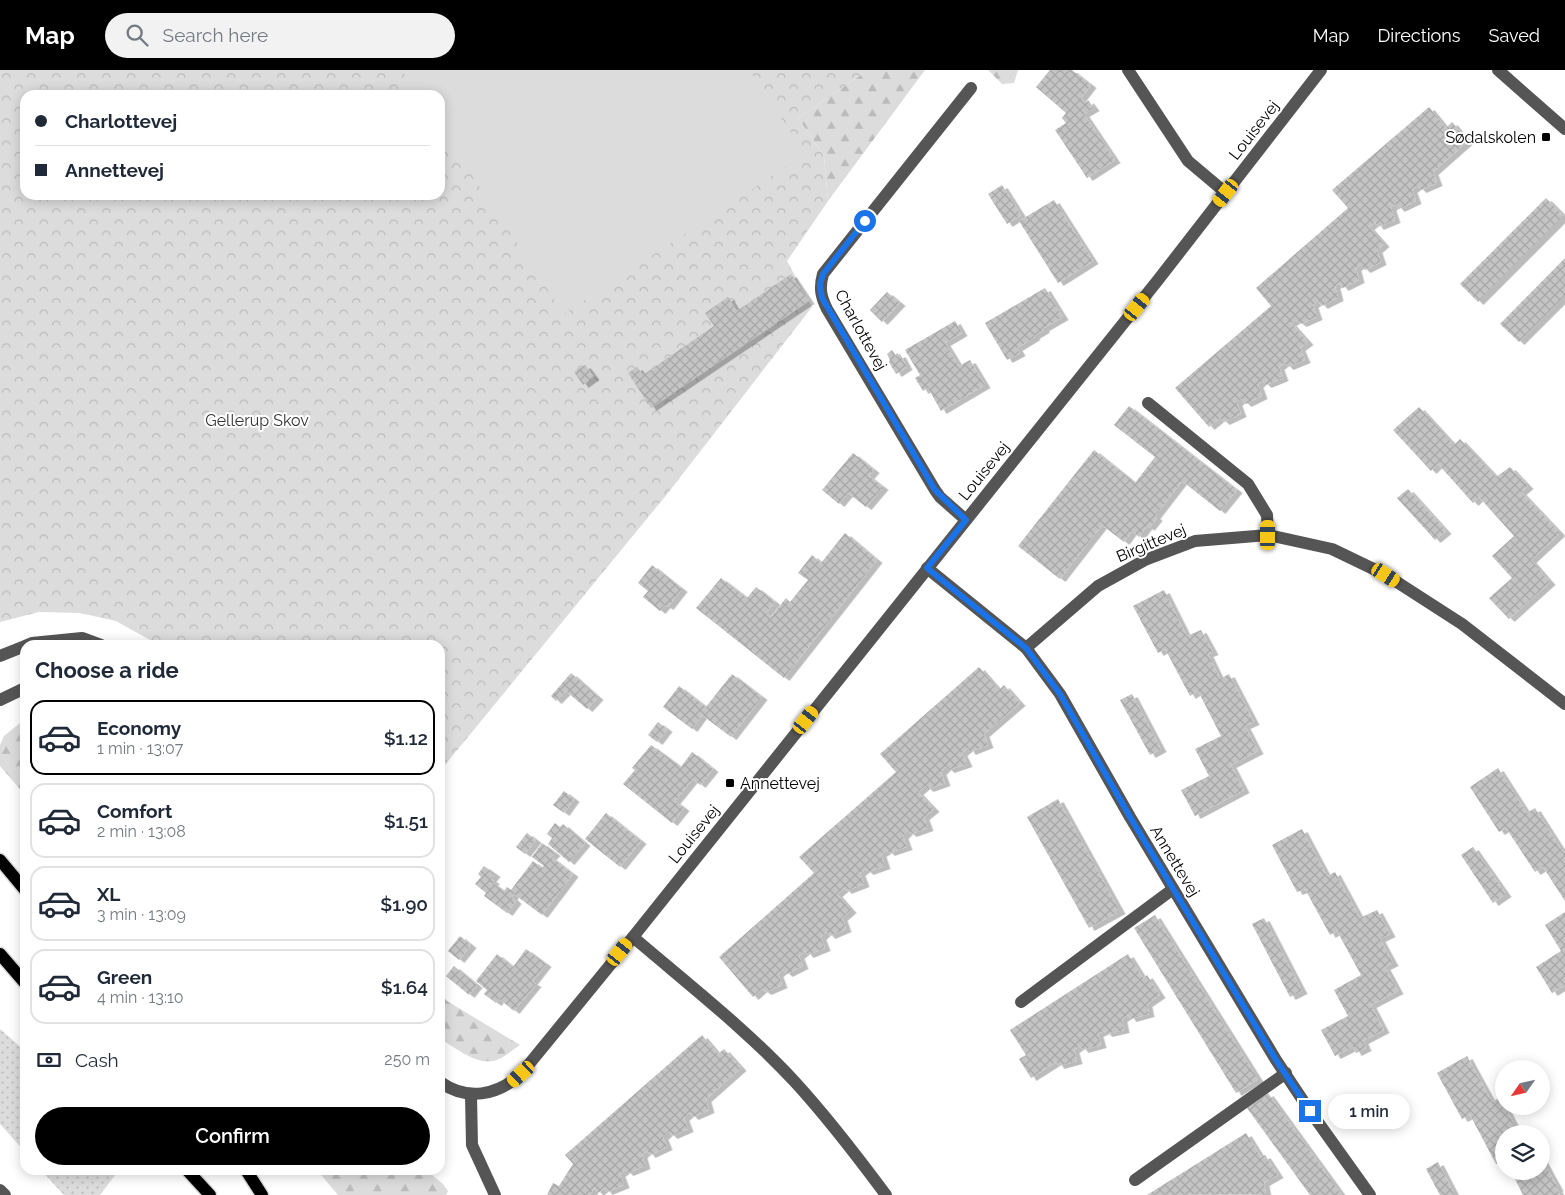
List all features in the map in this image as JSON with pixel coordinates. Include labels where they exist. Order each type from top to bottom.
[{"type":"main road","points":[[0,860],[20,884]]},
{"type":"main road","points":[[0,954],[20,977]]},
{"type":"main road","points":[[192,1175],[210,1195]]},
{"type":"main road","points":[[249,1175],[262,1195]]},
{"type":"street","points":[[1128,70],[1188,161],[1226,193]]},
{"type":"street","name":"Louisevej","points":[[445,1086],[450,1089],[471,1095],[493,1092],[513,1082],[521,1074],[633,937],[966,520],[1226,193],[1321,70]]},
{"type":"street","points":[[1498,70],[1565,129]]},
{"type":"street","name":"Charlottevej","points":[[966,520],[935,490],[827,309],[822,298],[820,285],[823,274],[971,88]]},
{"type":"street","points":[[1148,403],[1248,484],[1267,515],[1268,535]]},
{"type":"street","name":"Birgittevej","points":[[1026,648],[1098,586],[1145,560],[1195,541],[1268,535],[1332,549],[1386,575],[1468,629],[1565,704]]},
{"type":"street","name":"Annettevej","points":[[927,568],[1026,648],[1060,694],[1173,889],[1276,1060],[1370,1195]]},
{"type":"street","points":[[62,640],[82,638],[87,640]]},
{"type":"street","points":[[0,656],[20,648]]},
{"type":"street","points":[[0,700],[20,690]]},
{"type":"street","points":[[1021,1002],[1173,889]]},
{"type":"street","points":[[633,937],[744,1032],[795,1081],[840,1132],[886,1195]]},
{"type":"street","points":[[1135,1180],[1286,1073]]},
{"type":"street","points":[[471,1095],[472,1145],[495,1195]]},
{"type":"street","points":[[0,1190],[5,1195]]},
{"type":"green space","name":"Gellerup Skov","points":[[0,70],[868,70],[798,118],[824,156],[828,201],[787,261],[812,307],[668,493],[445,765],[445,640],[150,640],[116,621],[80,613],[39,612],[0,622]]},
{"type":"green space","points":[[402,70],[749,70],[805,154],[564,314],[445,135],[445,90],[415,90]]},
{"type":"green space","points":[[868,70],[925,70],[828,201],[824,156],[798,118]]},
{"type":"green space","points":[[988,70],[1018,70],[1014,83],[1002,84]]},
{"type":"green space","points":[[20,723],[20,789],[0,766],[0,745],[4,736]]},
{"type":"green space","points":[[445,999],[520,1045],[499,1059],[492,1061],[479,1060],[466,1055],[445,1042]]},
{"type":"green space","points":[[0,1029],[20,1047],[20,1146],[0,1124]]},
{"type":"green space","points":[[46,1175],[115,1175],[100,1195],[64,1195]]},
{"type":"green space","points":[[321,1175],[432,1175],[448,1191],[446,1195],[338,1195]]},
{"type":"building","points":[[1050,70],[1072,70],[1091,85],[1081,98],[1086,103],[1088,100],[1094,108],[1084,114],[1115,160],[1087,178],[1055,130],[1066,123],[1062,118],[1066,113],[1036,87]]},
{"type":"building","points":[[1429,107],[1446,128],[1452,122],[1468,141],[1433,172],[1437,183],[1421,190],[1417,186],[1412,190],[1416,201],[1399,209],[1395,204],[1391,208],[1395,220],[1378,227],[1375,222],[1369,227],[1384,244],[1377,250],[1381,262],[1365,270],[1360,265],[1356,268],[1359,280],[1343,288],[1339,283],[1335,286],[1338,298],[1322,306],[1318,301],[1313,305],[1317,317],[1301,324],[1296,320],[1291,323],[1308,342],[1300,348],[1305,360],[1288,367],[1284,363],[1279,367],[1283,378],[1266,385],[1262,381],[1258,385],[1262,396],[1246,404],[1241,399],[1237,403],[1241,414],[1224,422],[1220,418],[1209,427],[1175,388],[1271,306],[1256,288],[1348,208],[1332,190]]},
{"type":"building","points":[[1002,185],[1021,215],[1007,224],[988,194]]},
{"type":"building","points":[[1546,198],[1564,216],[1478,302],[1460,284]]},
{"type":"building","points":[[1054,200],[1093,261],[1058,283],[1019,221]]},
{"type":"building","points":[[1565,258],[1565,296],[1519,342],[1500,324]]},
{"type":"building","points":[[791,274],[809,301],[651,408],[628,373],[637,367],[643,375],[714,326],[705,313],[728,297],[737,311]]},
{"type":"building","points":[[1045,288],[1063,317],[1017,348],[1020,353],[1007,360],[985,323]]},
{"type":"building","points":[[887,292],[900,303],[882,322],[870,310]]},
{"type":"building","points":[[955,321],[962,333],[945,343],[959,366],[970,360],[985,385],[941,411],[928,388],[923,391],[915,378],[920,375],[905,350]]},
{"type":"building","points":[[892,350],[896,356],[900,354],[907,367],[896,374],[887,354]]},
{"type":"building","points":[[585,365],[594,377],[583,385],[574,372]]},
{"type":"building","points":[[1129,406],[1237,490],[1220,511],[1182,481],[1155,516],[1157,518],[1149,528],[1147,526],[1139,537],[1132,531],[1124,542],[1102,525],[1060,579],[1018,546],[1094,450],[1135,483],[1155,457],[1114,425]]},
{"type":"building","points":[[1419,407],[1454,445],[1460,439],[1496,477],[1510,467],[1528,486],[1521,492],[1559,532],[1531,560],[1550,582],[1509,619],[1489,598],[1512,578],[1492,556],[1514,536],[1479,497],[1473,503],[1438,464],[1431,471],[1393,430]]},
{"type":"building","points":[[853,453],[874,470],[869,476],[883,487],[866,507],[848,493],[839,504],[822,490]]},
{"type":"building","points":[[1408,489],[1446,531],[1435,540],[1397,498]]},
{"type":"building","points":[[845,533],[877,560],[784,678],[696,608],[721,578],[747,598],[756,587],[775,602],[766,613],[771,617],[786,598],[790,602],[808,580],[798,573],[812,555],[821,563]]},
{"type":"building","points":[[652,565],[682,589],[668,607],[665,605],[660,611],[643,597],[648,591],[638,583]]},
{"type":"building","points":[[1164,590],[1187,636],[1201,630],[1213,652],[1208,654],[1220,679],[1229,674],[1254,722],[1245,726],[1258,751],[1231,765],[1244,790],[1195,816],[1181,790],[1209,776],[1195,749],[1221,736],[1198,691],[1190,696],[1165,649],[1158,653],[1133,606]]},
{"type":"building","points":[[979,667],[999,690],[1004,685],[1020,703],[984,734],[988,745],[970,752],[968,748],[962,753],[967,764],[949,770],[946,767],[941,772],[945,783],[928,789],[925,786],[918,792],[934,809],[924,817],[928,828],[911,834],[908,831],[903,836],[907,847],[889,853],[887,850],[881,854],[885,866],[868,872],[865,869],[860,873],[864,884],[846,891],[844,888],[837,894],[851,910],[842,918],[846,929],[830,936],[826,932],[821,937],[825,948],[808,955],[805,951],[799,956],[803,966],[787,974],[783,970],[778,974],[782,985],[766,992],[762,989],[753,997],[719,957],[814,873],[799,857],[896,772],[880,754]]},
{"type":"building","points":[[571,673],[598,697],[587,709],[566,691],[556,701],[551,696]]},
{"type":"building","points":[[732,674],[762,697],[731,737],[702,715],[692,729],[663,707],[679,686],[706,707]]},
{"type":"building","points":[[1132,694],[1161,749],[1150,755],[1120,700]]},
{"type":"building","points":[[658,722],[667,729],[657,742],[648,735]]},
{"type":"building","points":[[651,745],[681,767],[692,752],[713,769],[700,785],[693,779],[675,801],[684,808],[672,823],[623,784],[635,770],[632,768]]},
{"type":"building","points":[[1498,768],[1527,813],[1535,808],[1563,852],[1565,851],[1565,901],[1543,867],[1535,872],[1506,828],[1499,832],[1470,787]]},
{"type":"building","points":[[564,791],[574,799],[564,813],[553,805]]},
{"type":"building","points":[[1058,799],[1120,911],[1089,928],[1027,817]]},
{"type":"building","points":[[606,813],[641,841],[620,867],[585,839]]},
{"type":"building","points":[[555,823],[560,827],[563,824],[585,843],[569,862],[548,844],[552,838],[547,834]]},
{"type":"building","points":[[1302,829],[1327,876],[1335,872],[1360,918],[1377,910],[1390,934],[1380,939],[1393,963],[1385,967],[1398,991],[1371,1005],[1384,1030],[1363,1041],[1366,1048],[1356,1053],[1353,1047],[1335,1056],[1321,1030],[1348,1016],[1334,990],[1361,975],[1337,931],[1330,935],[1305,889],[1297,892],[1272,845]]},
{"type":"building","points":[[527,833],[536,840],[525,854],[516,847]]},
{"type":"building","points":[[542,843],[555,853],[551,857],[573,874],[542,915],[514,894],[512,897],[516,901],[507,913],[484,896],[486,893],[475,884],[481,877],[478,874],[484,866],[495,874],[491,879],[494,881],[493,883],[504,891],[507,887],[511,890],[533,861],[542,868],[544,866],[532,857]]},
{"type":"building","points":[[1473,847],[1506,894],[1493,903],[1461,855]]},
{"type":"building","points":[[1565,912],[1565,985],[1552,993],[1536,967],[1561,951],[1545,925]]},
{"type":"building","points":[[1155,915],[1258,1079],[1236,1093],[1134,928]]},
{"type":"building","points":[[1264,918],[1302,991],[1290,997],[1252,924]]},
{"type":"building","points":[[460,936],[471,945],[459,960],[448,951]]},
{"type":"building","points":[[526,949],[546,964],[532,982],[536,984],[514,1011],[499,999],[496,1003],[484,994],[487,990],[476,981],[497,954],[513,967]]},
{"type":"building","points":[[1128,954],[1143,978],[1147,975],[1160,995],[1147,1004],[1149,1014],[1131,1019],[1128,1015],[1122,1019],[1124,1030],[1107,1034],[1104,1031],[1098,1034],[1101,1045],[1083,1050],[1080,1046],[1074,1050],[1077,1061],[1059,1066],[1056,1062],[1031,1078],[1019,1059],[1026,1055],[1010,1030]]},
{"type":"building","points":[[454,966],[477,985],[469,995],[446,976]]},
{"type":"building","points":[[702,1035],[718,1054],[724,1049],[741,1068],[706,1099],[709,1110],[693,1117],[689,1113],[684,1118],[688,1129],[672,1136],[668,1132],[663,1137],[667,1147],[650,1155],[647,1151],[642,1155],[645,1166],[628,1173],[625,1170],[620,1174],[624,1185],[607,1192],[604,1188],[598,1193],[594,1188],[590,1195],[547,1195],[553,1183],[559,1186],[573,1164],[565,1155]]},
{"type":"building","points":[[1467,1056],[1492,1102],[1495,1100],[1495,1115],[1509,1115],[1514,1125],[1495,1125],[1495,1162],[1470,1115],[1462,1119],[1437,1073]]},
{"type":"building","points":[[1268,1093],[1342,1195],[1310,1195],[1247,1108]]},
{"type":"building","points":[[1246,1133],[1261,1157],[1265,1155],[1278,1175],[1264,1183],[1266,1194],[1147,1195]]},
{"type":"building","points":[[1438,1162],[1455,1195],[1440,1195],[1426,1169]]},
{"type":"building","points":[[1550,1173],[1560,1195],[1523,1195],[1516,1180],[1550,1180]]},
{"type":"place","name":"Sødalskolen","points":[[1546,137]]},
{"type":"place","name":"Annettevej","points":[[730,783]]},
{"type":"route","points":[[865,221],[823,274],[820,285],[822,298],[935,490],[940,497],[966,520],[927,568],[1026,648],[1060,694],[1130,817],[1276,1060],[1310,1111]]}]
